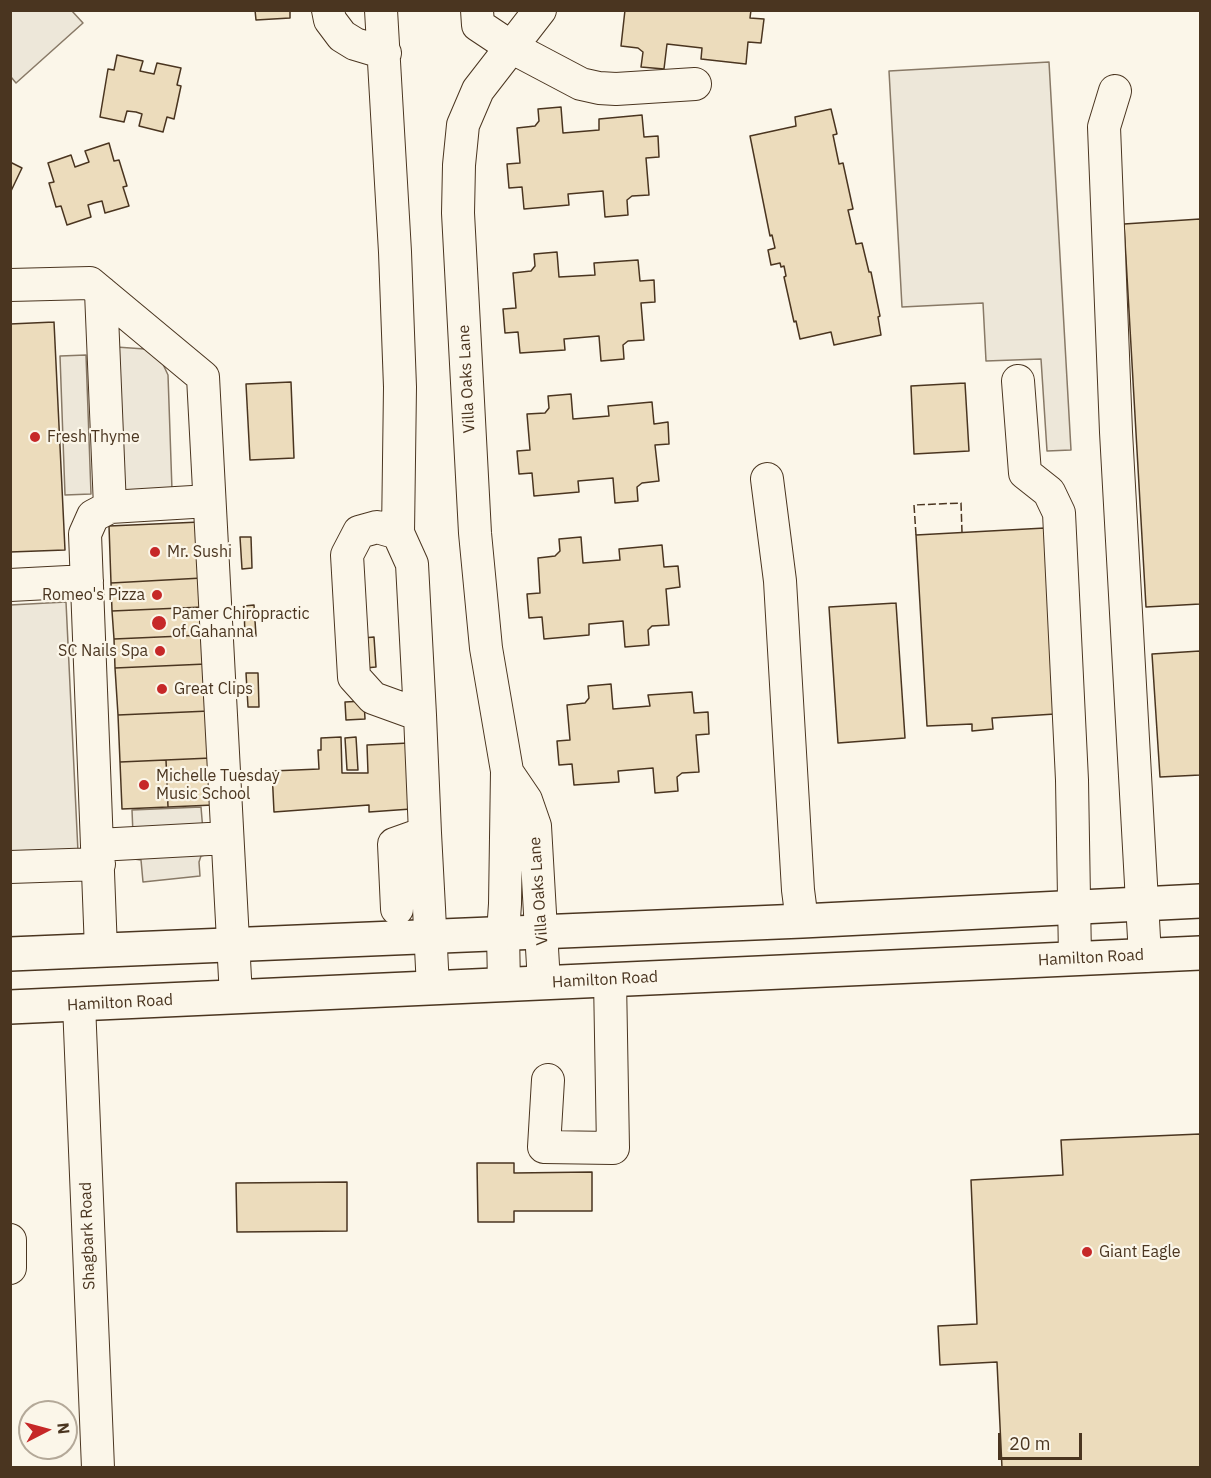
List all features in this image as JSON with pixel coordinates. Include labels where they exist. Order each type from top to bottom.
[{"type":"main road","points":[[10,954],[802,921],[1200,901]]},
{"type":"main road","name":"Hamilton Road","points":[[10,1007],[1200,953]]},
{"type":"street","points":[[328,10],[330,20],[342,36],[355,44],[385,53]]},
{"type":"street","points":[[381,10],[385,53],[400,387],[398,533],[412,564],[433,988]]},
{"type":"street","points":[[477,10],[478,25],[511,47],[581,84],[599,88],[695,84]]},
{"type":"street","name":"Villa Oaks Lane","points":[[504,985],[507,771],[486,648],[475,533],[458,213],[459,165],[463,125],[478,90],[540,10]]},
{"type":"street","points":[[1115,91],[1104,127],[1116,432],[1145,956]]},
{"type":"street","points":[[10,285],[90,283],[203,377],[236,997]]},
{"type":"street","points":[[101,292],[110,507]]},
{"type":"street","points":[[1018,381],[1025,473],[1049,492],[1059,513],[1072,780],[1076,958]]},
{"type":"street","points":[[767,479],[780,581],[798,890],[802,921]]},
{"type":"street","points":[[101,950],[85,534],[93,516],[110,507],[209,501]]},
{"type":"street","points":[[398,533],[377,527],[359,532],[347,555],[354,677],[373,698],[420,715]]},
{"type":"street","points":[[10,585],[87,581]]},
{"type":"street","name":"Villa Oaks Lane","points":[[507,771],[526,800],[535,826],[544,983]]},
{"type":"street","points":[[397,909],[394,844],[425,833]]},
{"type":"street","points":[[10,867],[227,838]]},
{"type":"street","points":[[548,1080],[544,1147],[613,1148],[610,980]]},
{"type":"street","name":"Shagbark Road","points":[[79,1004],[98,1467]]},
{"type":"street","points":[[10,1240],[10,1268]]},
{"type":"shaded area","points":[[11,10],[72,11],[83,23],[16,83],[11,77]]},
{"type":"shaded area","points":[[1049,62],[1071,450],[1047,451],[1041,359],[986,361],[983,303],[902,307],[889,71]]},
{"type":"shaded area","points":[[116,347],[145,349],[162,362],[168,375],[172,490],[122,492]]},
{"type":"shaded area","points":[[86,355],[91,494],[65,495],[60,356]]},
{"type":"shaded area","points":[[66,602],[78,852],[11,855],[10,605]]},
{"type":"shaded area","points":[[201,807],[205,855],[201,856],[199,862],[200,876],[143,882],[141,860],[134,859],[132,810]]},
{"type":"building","points":[[255,10],[290,10],[290,18],[256,20]]},
{"type":"building","points":[[625,10],[751,10],[750,18],[764,19],[761,43],[748,42],[746,64],[701,59],[702,48],[667,44],[664,69],[641,67],[643,52],[638,48],[621,46]]},
{"type":"building","points":[[117,55],[143,61],[140,71],[154,74],[157,63],[181,68],[177,85],[181,86],[174,119],[167,117],[163,132],[139,126],[142,114],[136,112],[127,111],[124,122],[100,117],[108,69],[114,70]]},
{"type":"building","points":[[561,107],[563,133],[599,130],[599,119],[642,115],[644,137],[658,136],[659,157],[646,158],[649,195],[632,196],[627,200],[628,215],[605,217],[603,191],[568,194],[569,205],[524,209],[522,187],[509,188],[507,164],[520,163],[517,128],[535,126],[539,121],[538,109]]},
{"type":"building","points":[[831,109],[837,134],[833,135],[839,164],[843,163],[853,209],[848,210],[856,244],[862,243],[869,272],[871,272],[880,316],[878,317],[881,335],[834,345],[831,332],[800,339],[784,277],[786,276],[784,266],[781,267],[780,263],[771,265],[768,250],[775,248],[772,235],[770,236],[750,136],[796,126],[795,117]]},
{"type":"building","points":[[109,143],[114,161],[119,160],[127,186],[123,187],[129,206],[105,213],[102,201],[94,203],[88,205],[91,217],[67,225],[61,206],[56,207],[49,183],[54,182],[48,163],[71,155],[75,167],[89,162],[85,151]]},
{"type":"building","points":[[10,162],[22,168],[11,191],[10,191]]},
{"type":"building","points":[[1200,219],[1200,604],[1146,607],[1124,224]]},
{"type":"building","points":[[557,252],[559,277],[595,275],[594,263],[638,260],[640,281],[654,280],[655,302],[641,303],[644,340],[628,341],[623,345],[624,359],[601,361],[599,336],[564,339],[565,350],[520,353],[518,332],[505,333],[503,309],[516,308],[513,273],[531,271],[535,266],[534,254]]},
{"type":"building","name":"Fresh Thyme","points":[[54,322],[65,550],[10,552],[10,324]]},
{"type":"building","points":[[291,382],[294,458],[250,460],[246,384]]},
{"type":"building","points":[[965,383],[969,451],[914,454],[911,386]]},
{"type":"building","points":[[571,394],[573,419],[609,416],[608,406],[652,402],[654,424],[668,422],[669,444],[655,445],[659,481],[642,483],[637,487],[638,501],[615,503],[613,478],[578,481],[579,492],[534,496],[532,473],[519,474],[517,451],[530,450],[527,414],[545,413],[549,408],[548,396]]},
{"type":"building","name":"Mr. Sushi","points":[[200,522],[202,578],[111,583],[109,526]]},
{"type":"building","points":[[1045,528],[1055,714],[992,718],[993,729],[972,731],[972,724],[927,726],[916,535]]},
{"type":"building","points":[[240,537],[251,537],[252,568],[242,569]]},
{"type":"building","points":[[581,537],[583,563],[620,560],[619,549],[662,545],[664,567],[678,566],[680,587],[666,589],[669,625],[652,626],[648,630],[649,645],[625,647],[623,621],[589,624],[589,635],[544,639],[542,617],[529,618],[527,594],[540,593],[538,558],[555,556],[560,551],[559,539]]},
{"type":"building","name":"Romeo's Pizza","points":[[202,578],[203,607],[112,611],[111,583]]},
{"type":"building","points":[[896,603],[905,738],[838,743],[829,607]]},
{"type":"building","points":[[254,605],[256,636],[245,637],[244,606]]},
{"type":"building","name":"Pamer Chiropractic of Gahanna","points":[[203,607],[205,635],[114,639],[112,611]]},
{"type":"building","name":"SC Nails Spa","points":[[205,635],[206,664],[115,668],[114,639]]},
{"type":"building","points":[[374,637],[376,667],[365,668],[363,638]]},
{"type":"building","points":[[1200,651],[1200,775],[1160,777],[1152,654]]},
{"type":"building","name":"Great Clips","points":[[206,664],[209,711],[118,715],[115,668]]},
{"type":"building","points":[[246,673],[258,673],[259,707],[248,707]]},
{"type":"building","points":[[611,684],[613,709],[650,706],[648,695],[692,692],[694,713],[708,712],[709,734],[696,735],[699,772],[682,773],[677,777],[678,791],[655,793],[653,768],[618,771],[619,782],[574,785],[572,764],[559,765],[557,741],[570,740],[567,705],[585,703],[589,698],[588,686]]},
{"type":"building","points":[[364,701],[365,719],[346,720],[345,702]]},
{"type":"building","points":[[209,711],[211,758],[120,762],[118,715]]},
{"type":"building","points":[[341,737],[342,773],[368,773],[367,745],[409,743],[411,809],[369,812],[369,805],[274,812],[272,771],[319,769],[318,750],[321,750],[321,738]]},
{"type":"building","points":[[356,737],[358,770],[347,770],[345,738]]},
{"type":"building","points":[[211,758],[213,805],[168,807],[166,760]]},
{"type":"building","name":"Michelle Tuesday Music School","points":[[166,760],[168,807],[122,809],[120,762]]},
{"type":"building","name":"Giant Eagle","points":[[1200,1134],[1200,1468],[1002,1468],[997,1362],[940,1365],[938,1326],[977,1324],[971,1180],[1063,1175],[1061,1140]]},
{"type":"building","points":[[477,1163],[514,1163],[514,1173],[592,1172],[592,1211],[514,1211],[514,1222],[478,1222]]},
{"type":"building","points":[[347,1182],[347,1231],[237,1232],[236,1183]]},
{"type":"fence","points":[[916,535],[914,505],[961,503],[962,532]]},
{"type":"place","name":"Fresh Thyme","points":[[35,437]]},
{"type":"place","name":"Mr. Sushi","points":[[155,552]]},
{"type":"place","name":"Romeo's Pizza","points":[[157,595]]},
{"type":"place","name":"Pamer Chiropractic of Gahanna","points":[[159,623]]},
{"type":"place","name":"SC Nails Spa","points":[[160,651]]},
{"type":"place","name":"Great Clips","points":[[162,689]]},
{"type":"place","name":"Michelle Tuesday Music School","points":[[144,785]]},
{"type":"place","name":"Giant Eagle","points":[[1087,1252]]}]
